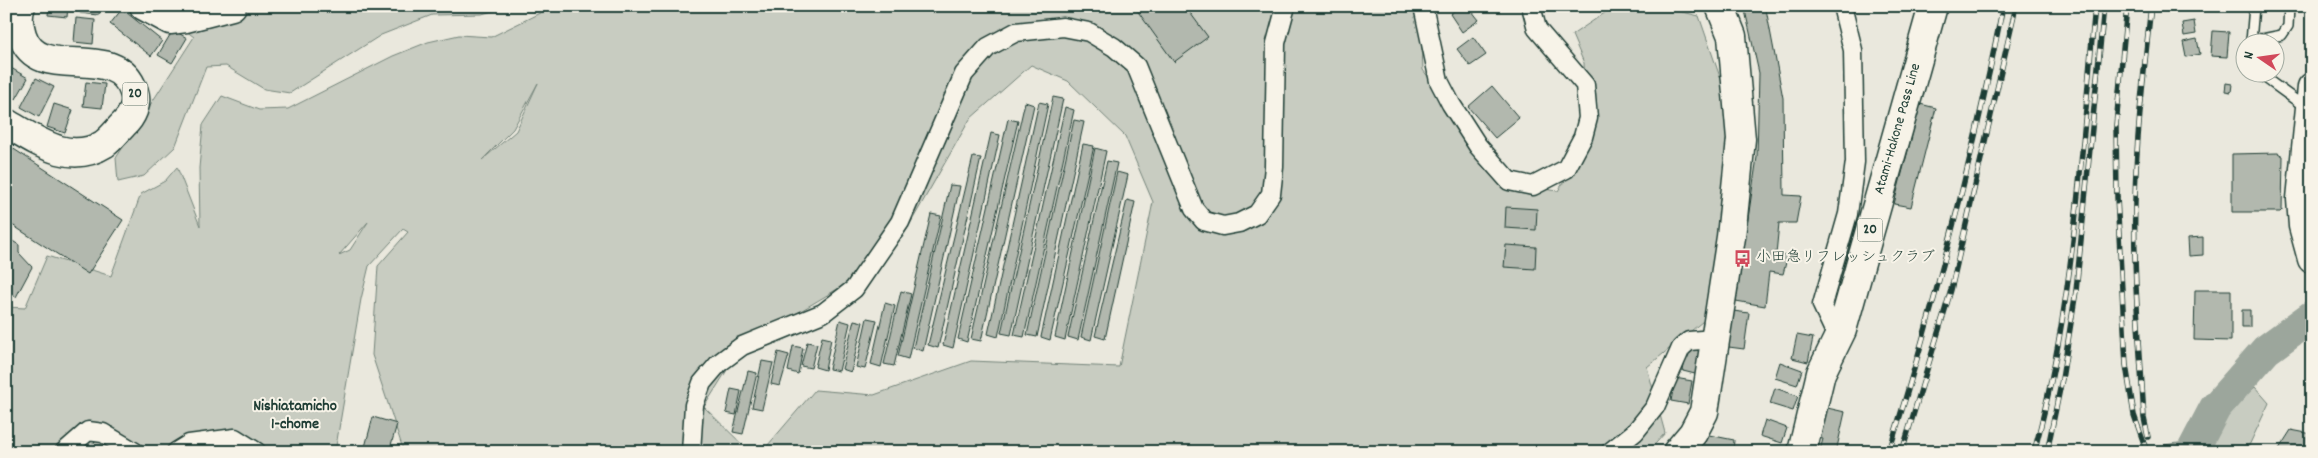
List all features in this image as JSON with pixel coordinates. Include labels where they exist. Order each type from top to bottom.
[{"type":"main road","points":[[144,6],[170,20],[186,18],[232,6]]},
{"type":"main road","points":[[1677,452],[1693,433],[1704,412],[1730,237],[1741,139],[1732,36],[1720,6]]},
{"type":"main road","name":"Atami-Hakone Pass Line","points":[[1802,452],[1821,373],[1842,330],[1932,6]]},
{"type":"main road","name":"20","points":[[6,123],[53,150],[68,153],[90,150],[104,144],[130,119],[137,99],[132,84],[118,71],[100,63],[57,62],[37,56],[24,41],[15,15]]},
{"type":"main road","points":[[2311,99],[2301,199],[2303,226],[2312,259]]},
{"type":"street","points":[[691,452],[694,405],[702,383],[719,363],[742,346],[823,313],[854,289],[900,222],[964,74],[988,47],[1016,32],[1063,27],[1089,32],[1114,47],[1136,66],[1194,209],[1204,221],[1223,226],[1239,224],[1256,214],[1271,194],[1274,166],[1276,43],[1286,6]]},
{"type":"street","points":[[1423,6],[1439,81],[1451,104],[1478,146],[1509,181],[1533,186],[1566,169],[1583,137],[1588,118],[1585,85],[1537,29],[1531,6]]},
{"type":"street","points":[[1838,339],[1822,305],[1848,214],[1855,162],[1853,50],[1842,6]]},
{"type":"street","points":[[1610,452],[1635,432],[1655,407],[1681,348],[1689,341],[1714,339]]},
{"type":"street","points":[[64,452],[72,443],[88,431],[103,433],[135,452]]},
{"type":"street","points":[[176,452],[189,444],[235,438],[257,452]]},
{"type":"lane","points":[[2252,32],[2254,6]]},
{"type":"lane","points":[[2284,32],[2288,26],[2289,6]]},
{"type":"lane","points":[[2277,82],[2311,99]]},
{"type":"shaded area","points":[[153,6],[510,6],[482,14],[432,15],[381,35],[290,93],[264,89],[226,66],[206,67],[175,147],[144,176],[118,182],[116,158],[194,37]]},
{"type":"shaded area","points":[[554,6],[1420,6],[1423,70],[1508,184],[1558,191],[1587,145],[1584,63],[1572,35],[1615,6],[1658,6],[1699,16],[1731,109],[1727,187],[1708,317],[1647,367],[1665,433],[1648,452],[762,452],[815,390],[874,395],[971,361],[1119,367],[1153,202],[1125,136],[1068,81],[1031,65],[970,119],[902,238],[839,288],[742,346],[704,407],[750,452],[404,452],[372,355],[378,266],[408,232],[403,229],[369,266],[361,299],[335,452],[6,452],[6,307],[25,308],[47,256],[111,276],[141,194],[165,181],[177,167],[200,226],[199,168],[203,125],[222,96],[259,110],[288,109],[393,56],[428,42],[459,35],[491,37]],"holes":[[[538,83],[516,131],[482,160],[513,129]],[[368,222],[350,250],[339,255]]]},
{"type":"shaded area","points":[[2255,387],[2269,403],[2246,452],[2116,452],[2192,441]]},
{"type":"building","points":[[49,6],[68,6],[67,17],[48,15]]},
{"type":"building","points":[[81,6],[100,6],[99,15],[80,13]]},
{"type":"building","points":[[1134,6],[1185,6],[1208,37],[1174,62]]},
{"type":"building","points":[[1460,6],[1468,6],[1479,20],[1462,32],[1450,14]]},
{"type":"building","points":[[1744,6],[1765,6],[1766,9],[1783,98],[1784,195],[1801,196],[1796,223],[1779,223],[1776,254],[1788,255],[1783,274],[1769,272],[1765,306],[1736,301],[1757,157],[1759,73]]},
{"type":"building","points":[[2131,6],[2150,6],[2149,12],[2131,10]]},
{"type":"building","points":[[122,9],[162,41],[151,56],[110,24]]},
{"type":"building","points":[[76,18],[95,20],[93,44],[74,42]]},
{"type":"building","points":[[2194,21],[2196,34],[2184,36],[2182,23]]},
{"type":"building","points":[[173,30],[187,38],[172,63],[158,55]]},
{"type":"building","points":[[2213,31],[2229,32],[2227,57],[2211,56]]},
{"type":"building","points":[[1473,37],[1486,55],[1470,66],[1457,49]]},
{"type":"building","points":[[2197,39],[2200,54],[2186,57],[2183,42]]},
{"type":"building","points":[[11,68],[28,78],[16,99],[6,93],[6,78]]},
{"type":"building","points":[[36,78],[54,87],[39,117],[21,107]]},
{"type":"building","points":[[86,82],[105,84],[102,108],[83,106]]},
{"type":"building","points":[[2226,83],[2232,84],[2231,92],[2225,91]]},
{"type":"building","points":[[1492,86],[1519,118],[1495,138],[1468,107]]},
{"type":"building","points":[[1053,97],[1063,99],[1011,335],[1001,333]]},
{"type":"building","points":[[1025,102],[1034,105],[981,341],[971,339]]},
{"type":"building","points":[[1039,102],[1048,104],[998,337],[988,334]]},
{"type":"building","points":[[54,104],[73,110],[65,133],[47,127]]},
{"type":"building","points":[[1920,104],[1936,108],[1911,207],[1894,204]]},
{"type":"building","points":[[1065,107],[1074,110],[1024,337],[1014,335]]},
{"type":"building","points":[[1008,119],[1018,121],[967,342],[958,339]]},
{"type":"building","points":[[1074,120],[1084,122],[1037,337],[1027,335]]},
{"type":"building","points":[[991,133],[1000,135],[953,348],[943,345]]},
{"type":"building","points":[[6,144],[123,220],[88,274],[6,221]]},
{"type":"building","points":[[1083,144],[1094,146],[1050,340],[1041,337]]},
{"type":"building","points":[[1095,148],[1106,151],[1065,340],[1055,337]]},
{"type":"building","points":[[2278,153],[2283,156],[2282,210],[2280,212],[2232,212],[2232,154]]},
{"type":"building","points":[[973,157],[981,158],[938,348],[928,345]]},
{"type":"building","points":[[1107,161],[1117,163],[1078,340],[1068,337]]},
{"type":"building","points":[[1117,172],[1128,175],[1091,340],[1081,337]]},
{"type":"building","points":[[950,185],[960,186],[923,351],[913,348]]},
{"type":"building","points":[[1127,200],[1135,202],[1105,339],[1095,336]]},
{"type":"building","points":[[1506,207],[1537,209],[1536,230],[1505,228]]},
{"type":"building","points":[[931,214],[941,216],[908,359],[898,356]]},
{"type":"building","points":[[6,237],[19,245],[19,253],[32,267],[16,297],[6,291]]},
{"type":"building","points":[[2203,237],[2203,255],[2189,256],[2188,238]]},
{"type":"building","points":[[1506,245],[1536,247],[1535,269],[1504,267]]},
{"type":"building","points":[[2195,290],[2231,290],[2231,341],[2194,340]]},
{"type":"building","points":[[901,291],[911,294],[894,366],[884,364]]},
{"type":"building","points":[[885,303],[895,306],[881,367],[871,364]]},
{"type":"building","points":[[1725,310],[1749,313],[1744,349],[1721,346]]},
{"type":"building","points":[[2242,310],[2250,310],[2250,327],[2242,327]]},
{"type":"building","points":[[867,318],[877,320],[865,369],[856,367]]},
{"type":"building","points":[[840,320],[850,323],[839,371],[829,369]]},
{"type":"building","points":[[854,320],[863,322],[851,372],[842,369]]},
{"type":"building","points":[[1797,335],[1813,338],[1808,362],[1792,358]]},
{"type":"building","points":[[822,337],[831,339],[825,370],[815,367]]},
{"type":"building","points":[[807,342],[817,344],[811,368],[801,366]]},
{"type":"building","points":[[793,346],[803,348],[798,374],[788,371]]},
{"type":"building","points":[[1687,348],[1704,351],[1699,375],[1683,371]]},
{"type":"building","points":[[778,352],[789,355],[780,386],[771,384]]},
{"type":"building","points":[[762,361],[773,363],[762,409],[752,407]]},
{"type":"building","points":[[1780,362],[1802,370],[1797,385],[1775,378]]},
{"type":"building","points":[[748,371],[757,373],[743,434],[733,432]]},
{"type":"building","points":[[1675,378],[1692,381],[1688,404],[1671,401]]},
{"type":"building","points":[[2312,383],[2312,399],[2306,396]]},
{"type":"building","points":[[1775,388],[1798,396],[1793,411],[1770,404]]},
{"type":"building","points":[[731,389],[741,391],[736,415],[726,413]]},
{"type":"building","points":[[1823,407],[1845,412],[1836,452],[1820,450],[1823,439],[1816,438]]},
{"type":"building","points":[[373,417],[397,424],[389,452],[365,447]]},
{"type":"building","points":[[1765,420],[1787,428],[1782,443],[1760,436]]},
{"type":"building","points":[[2291,430],[2312,434],[2312,452],[2277,452]]},
{"type":"building","points":[[1699,433],[1734,440],[1733,452],[1690,452]]},
{"type":"waterway","points":[[2192,452],[2215,408],[2266,350],[2312,316]]},
{"type":"railway","points":[[1889,452],[1922,342],[1952,230],[1979,119],[2003,6]]},
{"type":"railway","points":[[1902,452],[1951,290],[2016,6]]},
{"type":"railway","points":[[2034,452],[2048,397],[2067,286],[2080,174],[2095,6]]},
{"type":"railway","points":[[2047,452],[2062,379],[2076,291],[2104,6]]},
{"type":"railway","points":[[2127,6],[2116,125],[2117,197],[2126,365],[2134,415],[2147,452]]},
{"type":"railway","points":[[2148,437],[2144,418],[2136,283],[2135,229],[2139,129],[2151,6]]},
{"type":"place","name":"小田急リフレッシュクラブ","points":[[1742,258]]},
{"type":"district","name":"Nishiatamicho 1-chome","points":[[295,415]]}]
